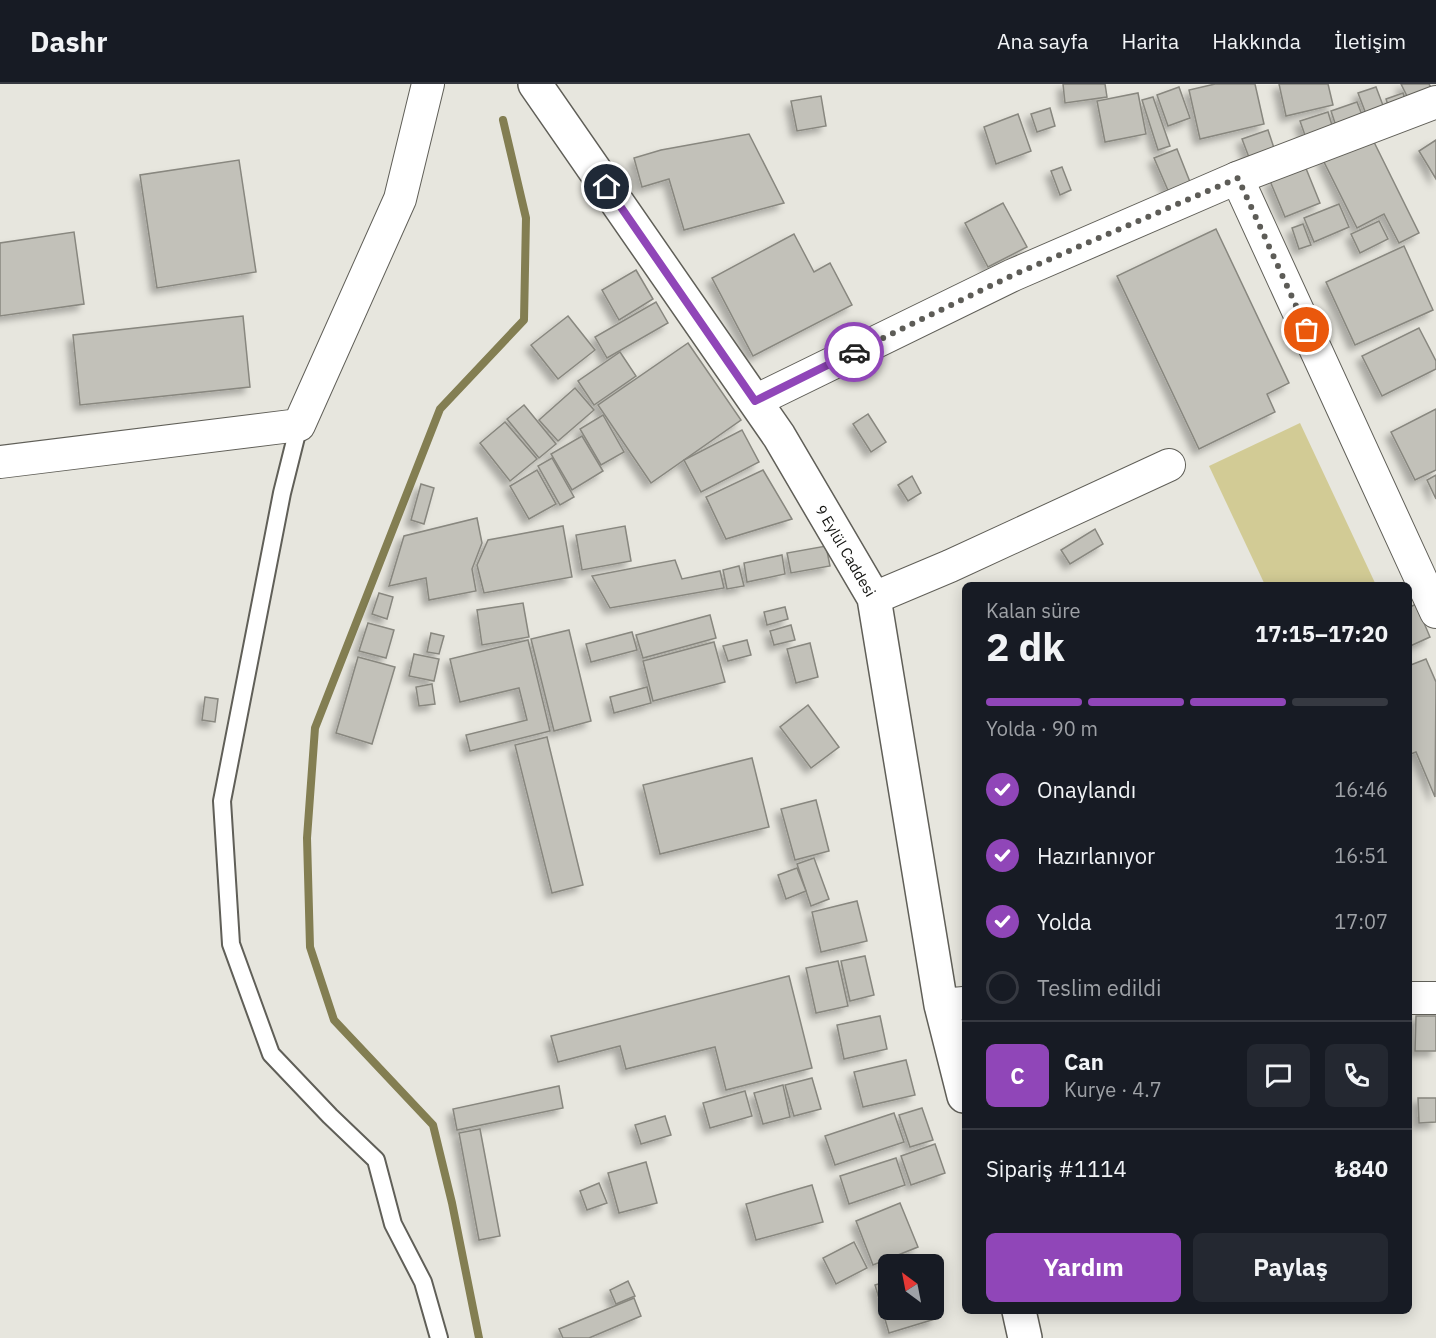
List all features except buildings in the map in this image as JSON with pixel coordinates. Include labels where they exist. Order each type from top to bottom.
[{"type":"main road","name":"9 Eylül Caddesi","points":[[541,86],[780,436],[874,598],[953,1004],[962,1079]]},
{"type":"main road","points":[[1019,1314],[1025,1338]]},
{"type":"street","points":[[0,462],[299,425],[400,199],[428,84]]},
{"type":"street","points":[[755,401],[1013,275],[1238,178],[1436,102]]},
{"type":"street","points":[[1238,178],[1436,612]]},
{"type":"street","points":[[874,598],[950,566],[1169,465]]},
{"type":"street","points":[[1412,998],[1436,998]]},
{"type":"lane","points":[[299,425],[282,492],[222,801],[231,944],[271,1054],[376,1160],[393,1224],[423,1282],[439,1338]]},
{"type":"shaded area","points":[[1300,423],[1375,582],[1264,582],[1209,466]]},
{"type":"waterway","points":[[479,1338],[452,1203],[433,1125],[334,1020],[310,947],[307,838],[315,728],[440,409],[524,320],[526,218],[503,120]]},
{"type":"way so far","points":[[854,352],[1013,275],[1238,178],[1307,330]]},
{"type":"route","points":[[607,187],[755,401],[854,352]]}]
